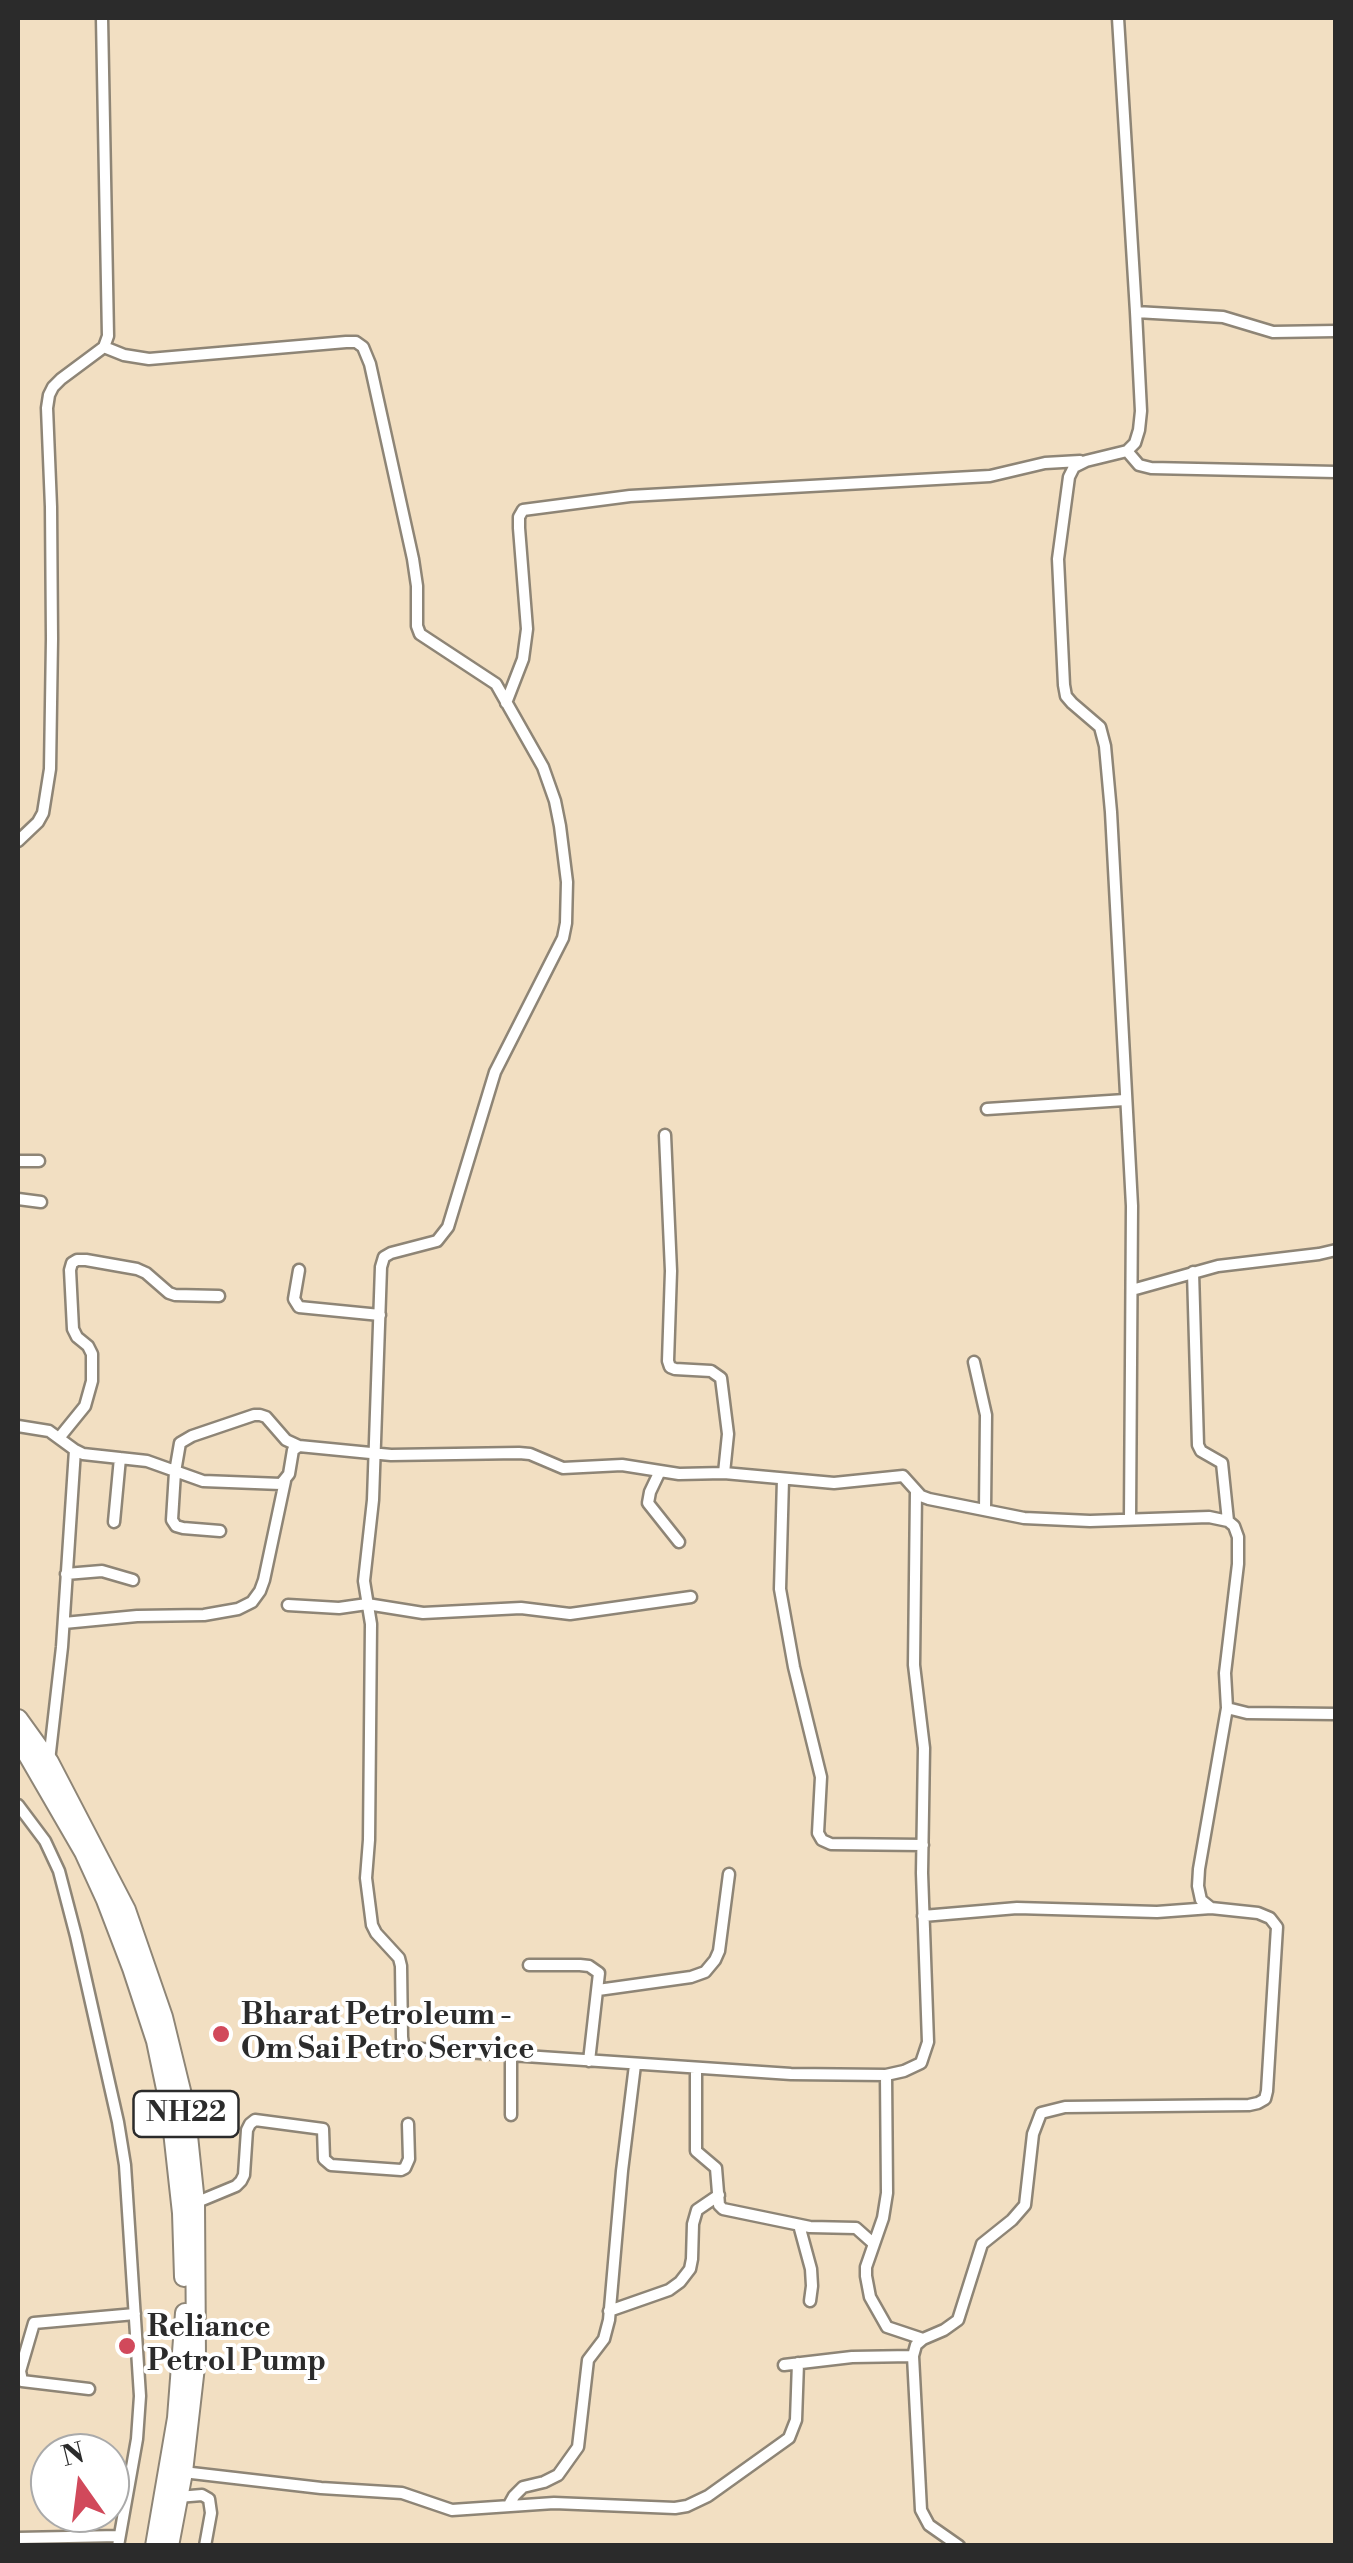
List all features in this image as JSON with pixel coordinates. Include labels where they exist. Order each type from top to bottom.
[{"type":"highway","name":"NH22","points":[[18,1718],[49,1762],[126,1910],[164,2017],[185,2108],[195,2203],[196,2358],[170,2546]]},
{"type":"highway","name":"NH22","points":[[18,1738],[84,1852],[106,1900],[156,2042],[171,2112],[182,2213],[185,2298],[177,2418],[156,2546]]},
{"type":"street","points":[[18,841],[44,813],[50,769],[49,395],[53,386],[104,346],[109,327],[102,18]]},
{"type":"street","points":[[506,703],[523,658],[527,629],[518,528],[523,510],[630,496],[990,476],[1045,463],[1086,461],[1127,451],[1135,443],[1140,411],[1118,18]]},
{"type":"street","points":[[1136,312],[1223,316],[1272,332],[1336,330]]},
{"type":"street","points":[[104,346],[148,359],[346,342],[363,346],[410,543],[420,634],[490,678],[543,767],[555,801],[567,882],[563,938],[495,1072],[444,1234],[428,1244],[392,1252],[384,1258],[380,1278],[373,1500],[364,1581],[371,1624],[366,1878],[372,1925],[401,1966],[403,2044],[407,2048],[790,2074],[886,2075],[920,2063],[928,2042],[923,1916],[924,1748],[914,1652],[916,1491]]},
{"type":"street","points":[[1127,451],[1139,465],[1150,468],[1336,472]]},
{"type":"street","points":[[1086,461],[1074,467],[1069,477],[1058,565],[1064,685],[1072,703],[1100,727],[1105,746],[1132,1206],[1130,1519]]},
{"type":"street","points":[[986,1110],[1125,1100]]},
{"type":"street","points":[[664,1135],[671,1272],[668,1361],[675,1370],[711,1372],[721,1378],[728,1434],[724,1472]]},
{"type":"street","points":[[18,1161],[39,1161]]},
{"type":"street","points":[[18,1199],[40,1202]]},
{"type":"street","points":[[1132,1290],[1234,1264],[1336,1250]]},
{"type":"street","points":[[59,1438],[85,1406],[92,1381],[92,1354],[73,1329],[72,1263],[86,1260],[137,1269],[175,1295],[219,1296]]},
{"type":"street","points":[[299,1270],[294,1292],[299,1306],[380,1315]]},
{"type":"street","points":[[1194,1272],[1198,1445],[1222,1463],[1228,1521]]},
{"type":"street","points":[[974,1362],[986,1414],[986,1510]]},
{"type":"street","points":[[220,1531],[176,1526],[171,1513],[180,1442],[254,1414],[266,1417],[280,1435],[299,1446],[374,1454],[530,1454],[563,1468],[622,1465],[679,1474],[724,1472],[846,1483],[902,1476],[928,1499],[1024,1518],[1209,1517],[1228,1521],[1238,1536],[1238,1564],[1227,1648],[1227,1708],[1199,1870],[1200,1900],[1211,1908]]},
{"type":"street","points":[[18,1426],[41,1429],[83,1454],[147,1461],[204,1481],[274,1485],[286,1480]]},
{"type":"street","points":[[64,1624],[137,1616],[204,1615],[238,1609],[252,1602],[264,1580],[290,1455],[299,1446]]},
{"type":"street","points":[[49,1762],[64,1624],[75,1450]]},
{"type":"street","points":[[114,1522],[120,1458]]},
{"type":"street","points":[[660,1471],[648,1504],[679,1542]]},
{"type":"street","points":[[783,1478],[780,1589],[821,1777],[818,1833],[830,1844],[923,1845]]},
{"type":"street","points":[[66,1574],[102,1571],[134,1580]]},
{"type":"street","points":[[288,1604],[348,1608],[366,1604],[422,1613],[521,1608],[570,1614],[692,1597]]},
{"type":"street","points":[[1227,1708],[1336,1714]]},
{"type":"street","points":[[18,1806],[24,1823],[45,1840],[59,1872],[118,2122],[125,2165],[140,2396],[119,2541],[18,2538]]},
{"type":"street","points":[[598,1990],[706,1972],[716,1960],[729,1874]]},
{"type":"street","points":[[923,1916],[1018,1908],[1158,1912],[1211,1908],[1258,1914],[1270,1918],[1277,1927],[1264,2099],[1249,2104],[1065,2107],[1041,2112],[1033,2134],[1024,2205],[982,2244],[958,2320],[916,2345],[913,2356],[921,2510],[929,2524],[958,2546]]},
{"type":"street","points":[[529,1965],[590,1966],[598,1973],[589,2061]]},
{"type":"street","points":[[510,2115],[511,2056]]},
{"type":"street","points":[[509,2506],[522,2486],[558,2475],[578,2447],[588,2360],[604,2340],[610,2311],[636,2064]]},
{"type":"street","points":[[696,2068],[696,2151],[716,2168],[722,2209],[799,2225],[856,2228],[874,2244]]},
{"type":"street","points":[[886,2075],[886,2193],[866,2276],[870,2296],[887,2327],[922,2339]]},
{"type":"street","points":[[195,2203],[241,2181],[247,2130],[255,2120],[323,2129],[324,2159],[331,2165],[401,2170],[408,2158],[408,2124]]},
{"type":"street","points":[[610,2311],[669,2290],[680,2282],[690,2268],[696,2210],[718,2195]]},
{"type":"street","points":[[799,2225],[811,2269],[810,2301]]},
{"type":"street","points":[[90,2389],[22,2382],[20,2371],[34,2324],[135,2314]]},
{"type":"street","points":[[784,2365],[852,2357],[913,2356]]},
{"type":"street","points":[[183,2472],[402,2493],[452,2510],[554,2503],[675,2508],[698,2502],[790,2438],[796,2420],[798,2363]]},
{"type":"street","points":[[178,2497],[202,2495],[209,2499],[211,2513],[205,2546]]},
{"type":"place","name":"Bharat Petroleum - Om Sai Petro Service","points":[[221,2034]]},
{"type":"place","name":"Reliance Petrol Pump","points":[[127,2346]]}]
